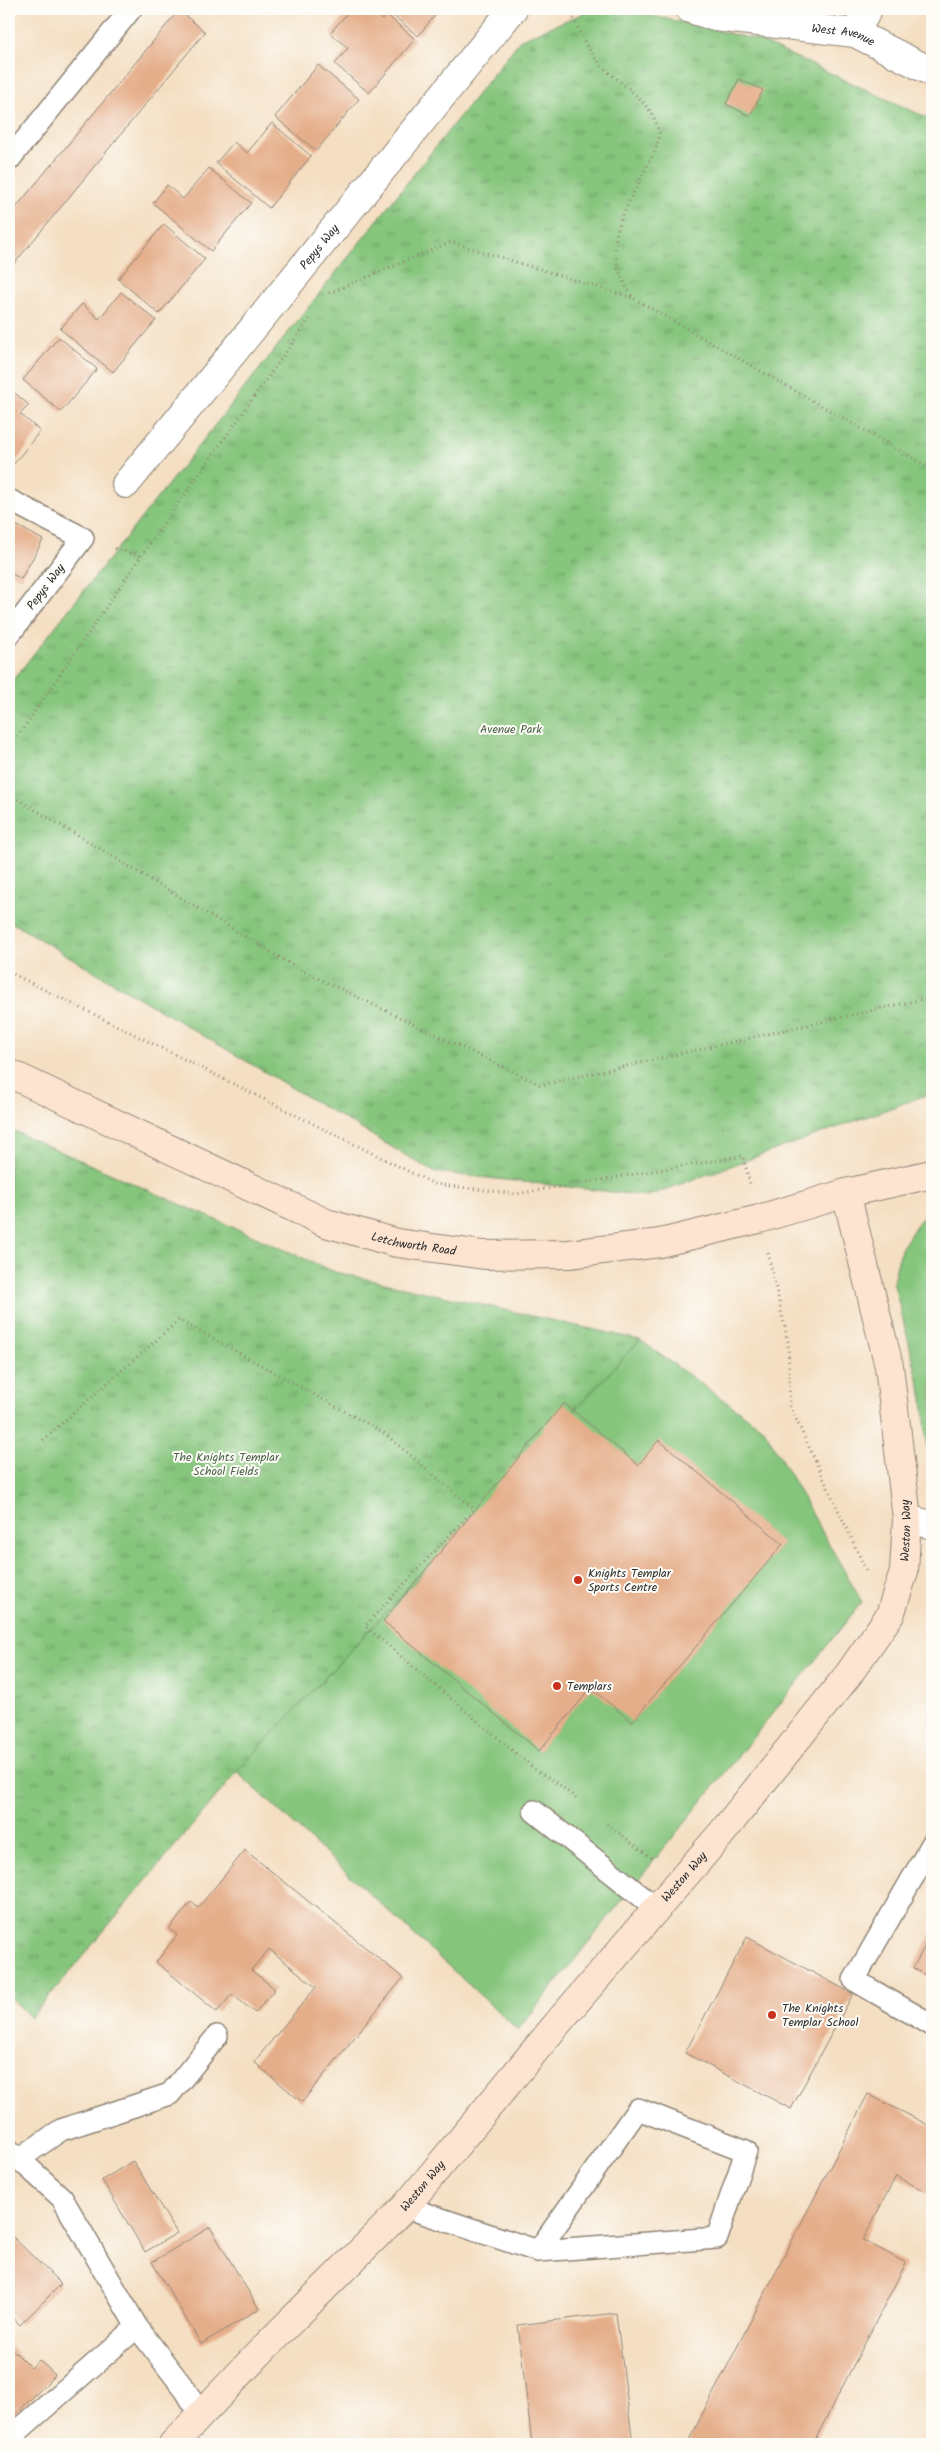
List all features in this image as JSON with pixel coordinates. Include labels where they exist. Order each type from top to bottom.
[{"type":"street","name":"Pepys Way","points":[[126,484],[513,9]]},
{"type":"street","name":"West Avenue","points":[[690,9],[715,17],[855,33],[932,72]]},
{"type":"street","points":[[855,33],[868,9]]},
{"type":"street","name":"Letchworth Road","points":[[9,1073],[326,1223],[397,1243],[484,1255],[578,1253],[660,1243],[759,1219],[846,1193],[932,1174]]},
{"type":"street","name":"Weston Way","points":[[173,2444],[201,2417],[265,2347],[405,2207],[656,1908],[721,1834],[848,1675],[890,1615],[919,1522],[889,1366],[846,1193]]},
{"type":"lane","points":[[9,160],[131,9]]},
{"type":"lane","points":[[9,500],[83,538]]},
{"type":"lane","name":"Pepys Way","points":[[9,636],[83,538]]},
{"type":"lane","points":[[534,1811],[656,1908]]},
{"type":"lane","points":[[932,1844],[854,1980],[932,2025]]},
{"type":"lane","points":[[201,2417],[186,2391],[137,2327],[62,2198],[14,2155],[61,2130],[170,2094],[217,2036]]},
{"type":"lane","points":[[405,2207],[538,2251],[717,2238],[746,2151],[638,2109],[538,2251]]},
{"type":"lane","points":[[11,2438],[137,2327]]},
{"type":"path","points":[[570,9],[585,45],[602,65],[642,101],[654,118],[660,135],[652,156],[615,232],[614,259],[621,279],[633,298]]},
{"type":"path","points":[[328,293],[450,242],[633,298],[932,469]]},
{"type":"path","points":[[9,749],[141,556],[311,317]]},
{"type":"path","points":[[83,538],[141,556]]},
{"type":"path","points":[[9,794],[299,969],[541,1085],[932,997]]},
{"type":"path","points":[[9,972],[434,1184],[516,1194],[743,1156]]},
{"type":"path","points":[[772,1267],[788,1342],[790,1406],[874,1586],[890,1615]]},
{"type":"path","points":[[43,1440],[179,1320],[384,1433],[474,1509],[365,1626],[538,1771],[559,1784],[581,1803]]},
{"type":"path","points":[[604,1821],[658,1862]]},
{"type":"green space","name":"Avenue Park","points":[[594,9],[624,9],[758,40],[932,120],[932,1093],[648,1196],[434,1172],[9,921],[9,685],[521,39]]},
{"type":"green space","name":"The Knights Templar School Fields","points":[[9,1129],[335,1272],[640,1340],[237,1772],[31,2018],[9,1996]]},
{"type":"green space","points":[[932,1207],[932,1501],[923,1398],[893,1281],[901,1249],[917,1224]]},
{"type":"green space","name":"Templars","points":[[640,1340],[764,1429],[862,1602],[518,2030],[237,1772]]},
{"type":"building","points":[[351,9],[370,9],[383,20],[387,15],[415,39],[369,93],[335,64],[348,48],[330,33]]},
{"type":"building","points":[[385,9],[440,9],[418,36]]},
{"type":"building","points":[[179,10],[205,32],[9,270],[9,216]]},
{"type":"building","points":[[318,65],[359,99],[316,151],[275,117]]},
{"type":"building","points":[[739,79],[763,90],[750,116],[726,104]]},
{"type":"building","points":[[272,123],[311,156],[269,208],[216,163],[234,142],[247,153]]},
{"type":"building","points":[[209,168],[251,203],[211,251],[153,203],[167,185],[183,199]]},
{"type":"building","points":[[164,224],[205,259],[159,314],[118,279]]},
{"type":"building","points":[[121,292],[156,320],[113,372],[60,329],[82,304],[99,319]]},
{"type":"building","points":[[59,337],[97,369],[61,412],[23,380]]},
{"type":"building","points":[[9,388],[29,405],[20,414],[40,431],[9,470]]},
{"type":"building","points":[[9,521],[43,540],[21,579],[9,572]]},
{"type":"building","name":"Knights Templar Sports Centre","points":[[564,1403],[638,1465],[659,1440],[783,1544],[632,1722],[591,1688],[539,1751],[383,1621]]},
{"type":"building","points":[[245,1850],[403,1978],[302,2102],[254,2062],[316,1987],[269,1949],[251,1970],[275,1989],[255,2013],[232,1994],[217,2012],[156,1962],[177,1935],[169,1929],[191,1902],[198,1908]]},
{"type":"building","points":[[932,1933],[932,1979],[913,1968]]},
{"type":"building","points":[[747,1937],[853,1994],[791,2109],[685,2053]]},
{"type":"building","points":[[868,2094],[932,2127],[932,2195],[896,2176],[863,2240],[906,2263],[813,2444],[687,2444]]},
{"type":"building","points":[[133,2161],[177,2233],[145,2252],[102,2180]]},
{"type":"building","points":[[210,2227],[259,2309],[201,2344],[152,2262]]},
{"type":"building","points":[[10,2234],[61,2284],[20,2325],[9,2313]]},
{"type":"building","points":[[616,2313],[633,2444],[532,2444],[518,2325]]},
{"type":"building","points":[[9,2346],[31,2368],[39,2360],[55,2375],[9,2421]]},
{"type":"place","name":"Knights Templar Sports Centre","points":[[578,1580]]},
{"type":"place","name":"Templars","points":[[557,1686]]},
{"type":"place","name":"The Knights Templar School","points":[[772,2015]]}]
